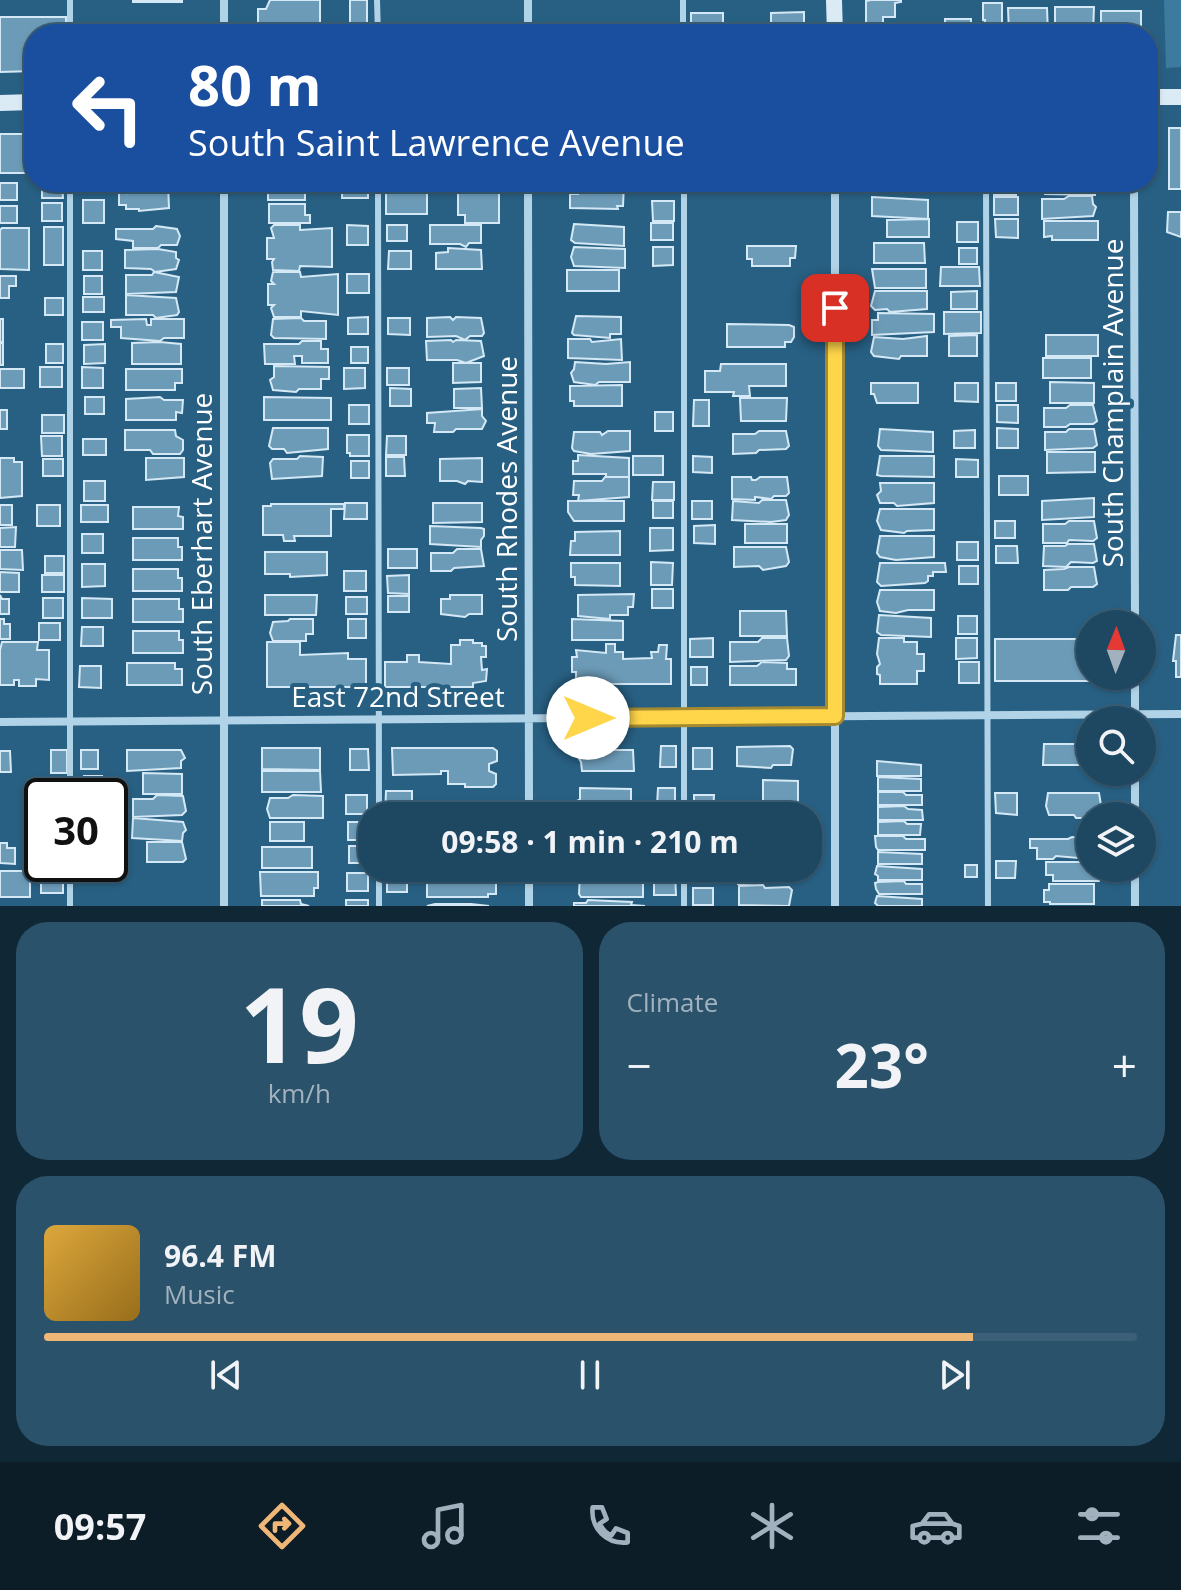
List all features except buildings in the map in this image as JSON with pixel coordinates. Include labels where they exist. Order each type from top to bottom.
[{"type":"main road","points":[[834,0],[835,24]]},
{"type":"main road","points":[[1158,97],[1181,97]]},
{"type":"main road","points":[[0,103],[24,102]]},
{"type":"street","points":[[224,0],[224,24]]},
{"type":"street","points":[[528,0],[528,24]]},
{"type":"street","name":"South Eberhart Avenue","points":[[224,192],[224,906]]},
{"type":"street","name":"South Rhodes Avenue","points":[[528,192],[529,802]]},
{"type":"street","points":[[835,192],[835,906]]},
{"type":"street","name":"South Champlain Avenue","points":[[1134,192],[1135,610]]},
{"type":"street","name":"East 72nd Street","points":[[1156,716],[1181,714]]},
{"type":"street","name":"East 72nd Street","points":[[0,722],[1076,716]]},
{"type":"street","points":[[529,882],[529,906]]},
{"type":"street","points":[[1135,882],[1135,906]]},
{"type":"lane","points":[[70,0],[70,24]]},
{"type":"lane","points":[[377,0],[378,24]]},
{"type":"lane","points":[[683,0],[683,24]]},
{"type":"lane","points":[[70,192],[70,778]]},
{"type":"lane","points":[[378,192],[379,802]]},
{"type":"lane","points":[[684,192],[684,802]]},
{"type":"lane","points":[[986,192],[988,906]]},
{"type":"lane","points":[[70,882],[70,906]]},
{"type":"lane","points":[[379,882],[379,906]]},
{"type":"lane","points":[[684,882],[684,906]]},
{"type":"shaded area","points":[[1164,0],[1181,0],[1181,67],[1166,68]]},
{"type":"route","points":[[588,718],[835,716],[835,308]]}]
